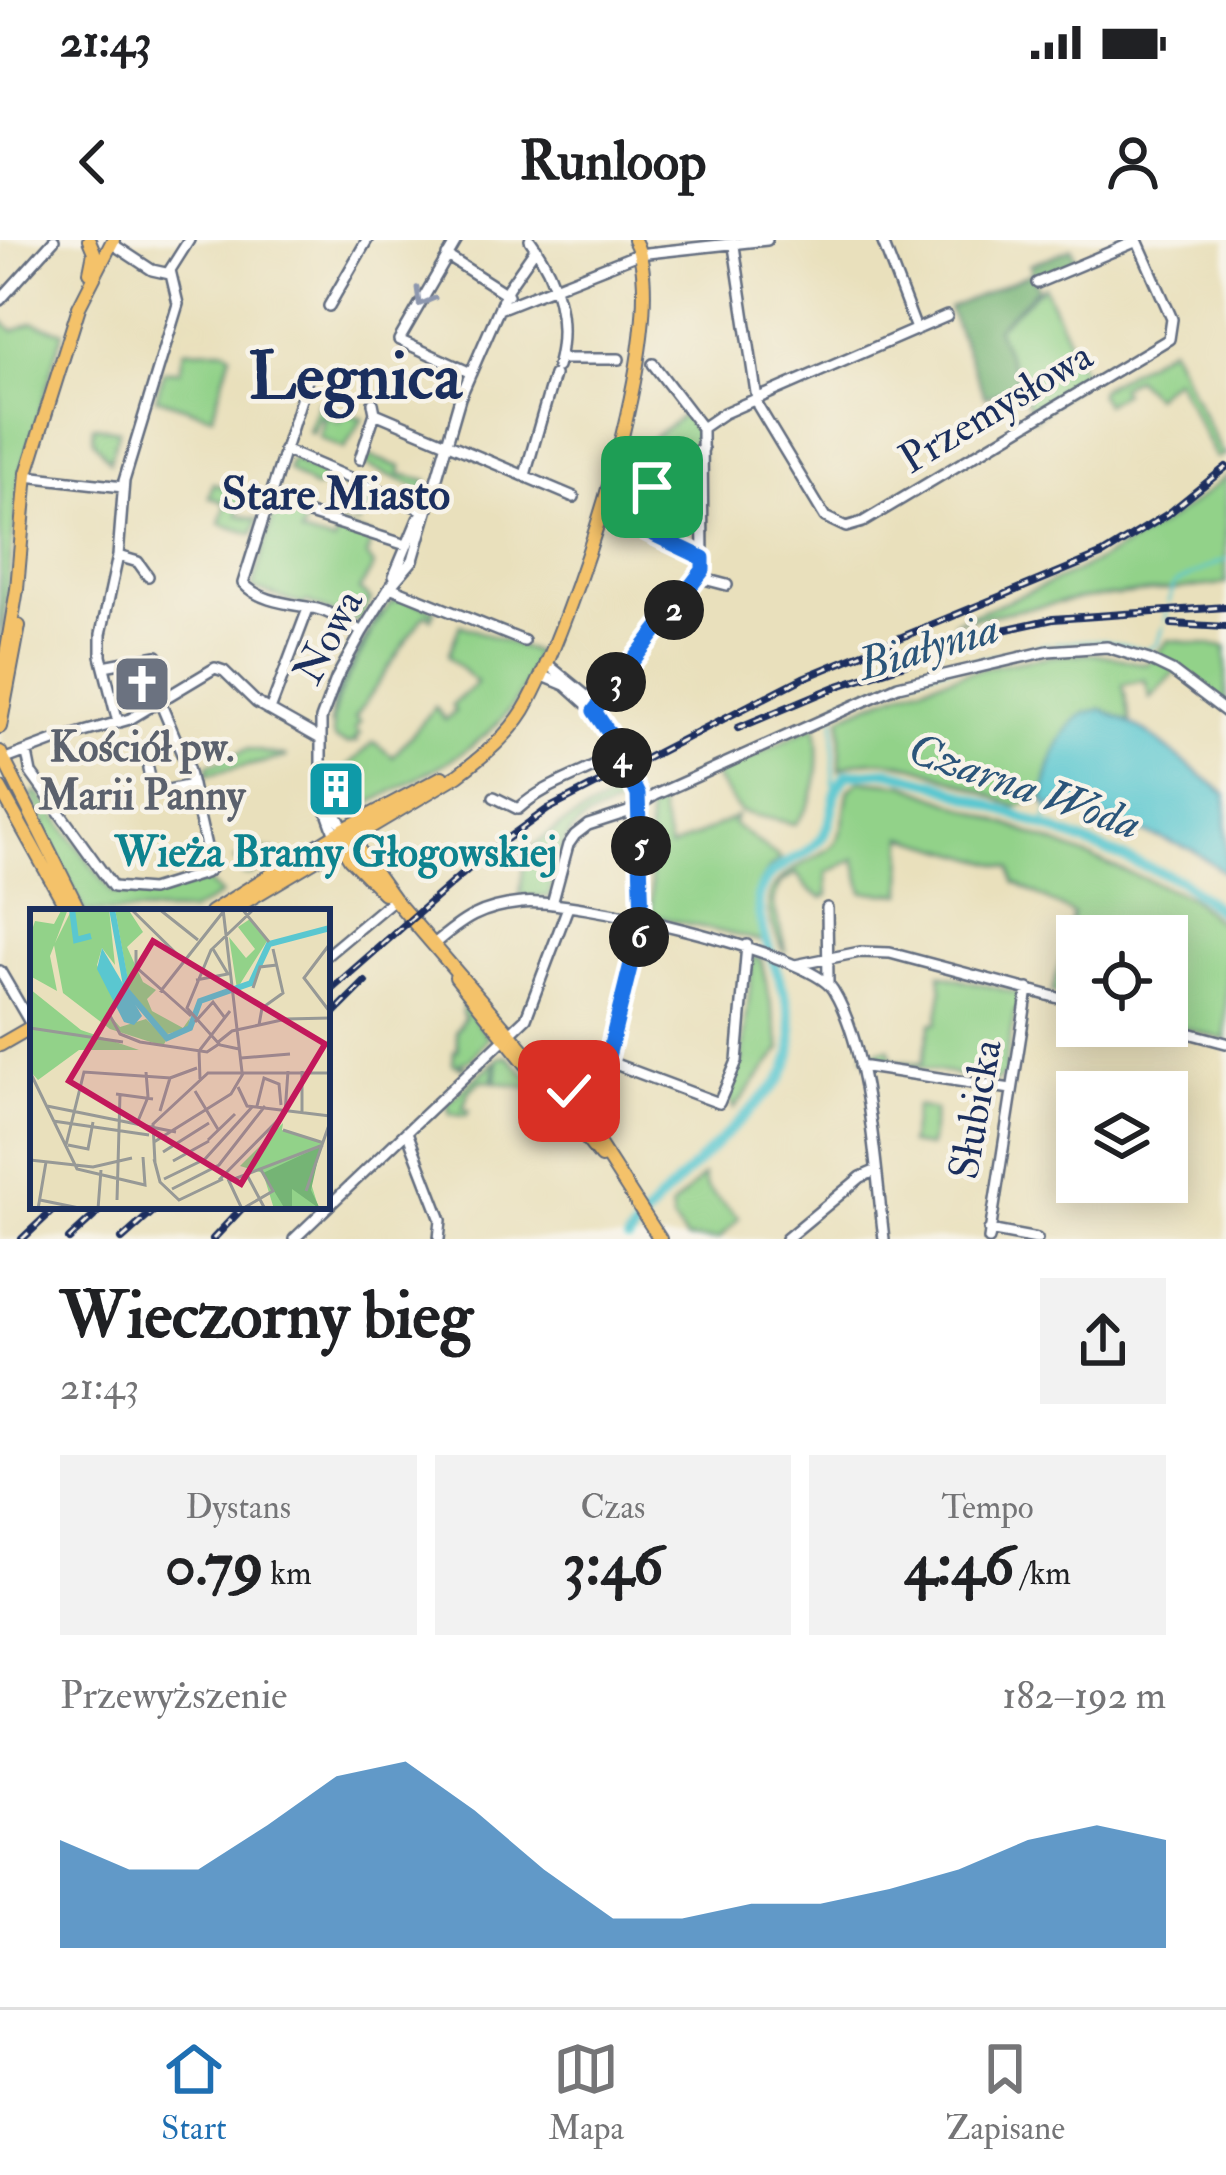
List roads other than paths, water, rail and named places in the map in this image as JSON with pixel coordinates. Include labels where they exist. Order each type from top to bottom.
[{"type":"main road","points":[[0,727],[17,644],[26,476],[103,243]]},
{"type":"main road","points":[[216,909],[478,759],[520,716],[543,669],[616,470],[646,290],[638,247]]},
{"type":"main road","points":[[0,690],[17,589]]},
{"type":"main road","points":[[1,758],[78,909]]},
{"type":"main road","points":[[0,788],[66,909]]},
{"type":"main road","points":[[233,909],[335,856],[343,840]]},
{"type":"main road","points":[[343,840],[508,1036],[566,1095],[576,1118],[658,1235]]},
{"type":"main road","points":[[0,1045],[30,1028]]},
{"type":"street","points":[[0,300],[55,240]]},
{"type":"street","points":[[118,722],[100,634],[118,556],[123,487],[131,474],[178,298],[170,274],[189,240]]},
{"type":"street","points":[[329,306],[367,240]]},
{"type":"street","points":[[457,240],[399,340],[471,373]]},
{"type":"street","points":[[500,309],[638,247],[767,240]]},
{"type":"street","points":[[882,240],[916,329]]},
{"type":"street","points":[[1036,283],[1137,240]]},
{"type":"street","name":"Przemysłowa","points":[[755,399],[825,517],[850,527],[1022,430],[1171,337],[1172,320],[1137,240]]},
{"type":"street","points":[[103,243],[152,270],[170,274]]},
{"type":"street","points":[[525,475],[557,367],[557,285],[532,244]]},
{"type":"street","points":[[405,562],[471,373],[532,244]]},
{"type":"street","points":[[734,245],[755,399]]},
{"type":"street","points":[[447,256],[517,300]]},
{"type":"street","points":[[702,428],[717,416],[947,316]]},
{"type":"street","points":[[557,367],[619,359]]},
{"type":"street","points":[[594,711],[700,578],[702,428],[653,364]]},
{"type":"street","points":[[308,377],[284,450],[274,463],[269,501],[243,579],[249,591],[332,614],[362,632]]},
{"type":"street","points":[[360,459],[374,408],[447,446],[574,497]]},
{"type":"street","points":[[703,449],[684,457],[663,476],[632,524],[703,558]]},
{"type":"street","points":[[284,450],[426,511]]},
{"type":"street","points":[[26,476],[123,487]]},
{"type":"street","points":[[269,501],[406,545]]},
{"type":"street","points":[[405,562],[406,545],[426,511]]},
{"type":"street","points":[[118,556],[138,562],[148,576]]},
{"type":"street","name":"Nowa","points":[[343,840],[323,807],[321,719],[336,679],[405,562]]},
{"type":"street","points":[[700,578],[727,585]]},
{"type":"street","points":[[390,586],[524,640]]},
{"type":"street","points":[[270,710],[308,608]]},
{"type":"street","points":[[552,904],[571,839],[588,825],[626,813],[898,686],[1048,651],[1107,647],[1172,671],[1226,712]]},
{"type":"street","points":[[104,666],[157,656]]},
{"type":"street","points":[[1,758],[118,722],[212,668],[223,670],[251,698],[319,738]]},
{"type":"street","points":[[543,669],[594,711],[635,784],[639,805],[642,921],[607,1061],[600,1077],[566,1095],[576,1118]]},
{"type":"street","points":[[27,753],[30,772],[113,887],[151,890],[210,871],[192,785],[160,702]]},
{"type":"street","points":[[494,796],[518,808],[540,789],[591,772],[619,752]]},
{"type":"street","points":[[148,768],[154,793],[192,785]]},
{"type":"street","points":[[330,952],[394,899]]},
{"type":"street","points":[[433,945],[473,914],[519,903],[552,904],[751,947],[828,983]]},
{"type":"street","points":[[330,1205],[531,1011],[568,907]]},
{"type":"street","points":[[827,908],[828,983],[860,1066],[884,1239]]},
{"type":"street","points":[[607,1061],[719,1103],[737,1057],[751,947]]},
{"type":"street","points":[[789,965],[890,952],[1056,997]]},
{"type":"street","points":[[0,971],[30,1021]]},
{"type":"street","name":"Słubicka","points":[[989,1234],[1028,989]]},
{"type":"street","points":[[1188,1033],[1226,1043]]},
{"type":"street","points":[[860,1066],[1011,1089]]},
{"type":"street","points":[[407,1132],[442,1220],[440,1239]]},
{"type":"street","points":[[785,1239],[862,1176],[875,1171]]},
{"type":"street","points":[[294,1239],[326,1209]]},
{"type":"street","points":[[989,1234],[1037,1239]]},
{"type":"water","points":[[1102,709],[1146,732],[1226,794],[1226,874],[1193,850],[1063,804],[1046,806],[1046,784],[1059,744],[1082,715]]},
{"type":"waterway","name":"Białynia","points":[[1169,602],[1174,584],[1226,559]]},
{"type":"waterway","name":"Białynia","points":[[1165,620],[1167,611]]},
{"type":"waterway","name":"Białynia","points":[[1055,643],[1102,640],[1145,650],[1157,644],[1163,627]]},
{"type":"waterway","name":"Białynia","points":[[835,709],[841,701],[927,671],[1049,644]]},
{"type":"waterway","name":"Białynia","points":[[835,718],[836,790]]},
{"type":"waterway","name":"Czarna Woda","points":[[628,1239],[658,1202],[777,1084],[789,1062],[790,1016],[758,897],[777,869],[822,837],[838,788],[848,774],[888,771],[934,783],[1180,880],[1226,916]]},
{"type":"waterway","points":[[1044,825],[1050,808]]},
{"type":"railway","points":[[330,990],[483,856],[548,809],[803,678],[1103,554],[1168,514],[1226,467]]},
{"type":"railway","points":[[906,651],[1053,619],[1226,607]]},
{"type":"railway","points":[[1172,624],[1226,627]]},
{"type":"railway","points":[[738,728],[838,686],[929,656]]},
{"type":"railway","points":[[330,1017],[365,982]]},
{"type":"railway","points":[[22,1239],[54,1209]]},
{"type":"railway","points":[[69,1239],[102,1209]]},
{"type":"railway","points":[[122,1239],[156,1209]]},
{"type":"railway","points":[[213,1239],[241,1209]]},
{"type":"place","name":"Kościół pw. Marii Panny","points":[[142,684]]},
{"type":"place","name":"Wieża Bramy Głogowskiej","points":[[336,789]]},
{"type":"district","name":"Legnica","points":[[355,375]]},
{"type":"district","name":"Stare Miasto","points":[[336,493]]}]
